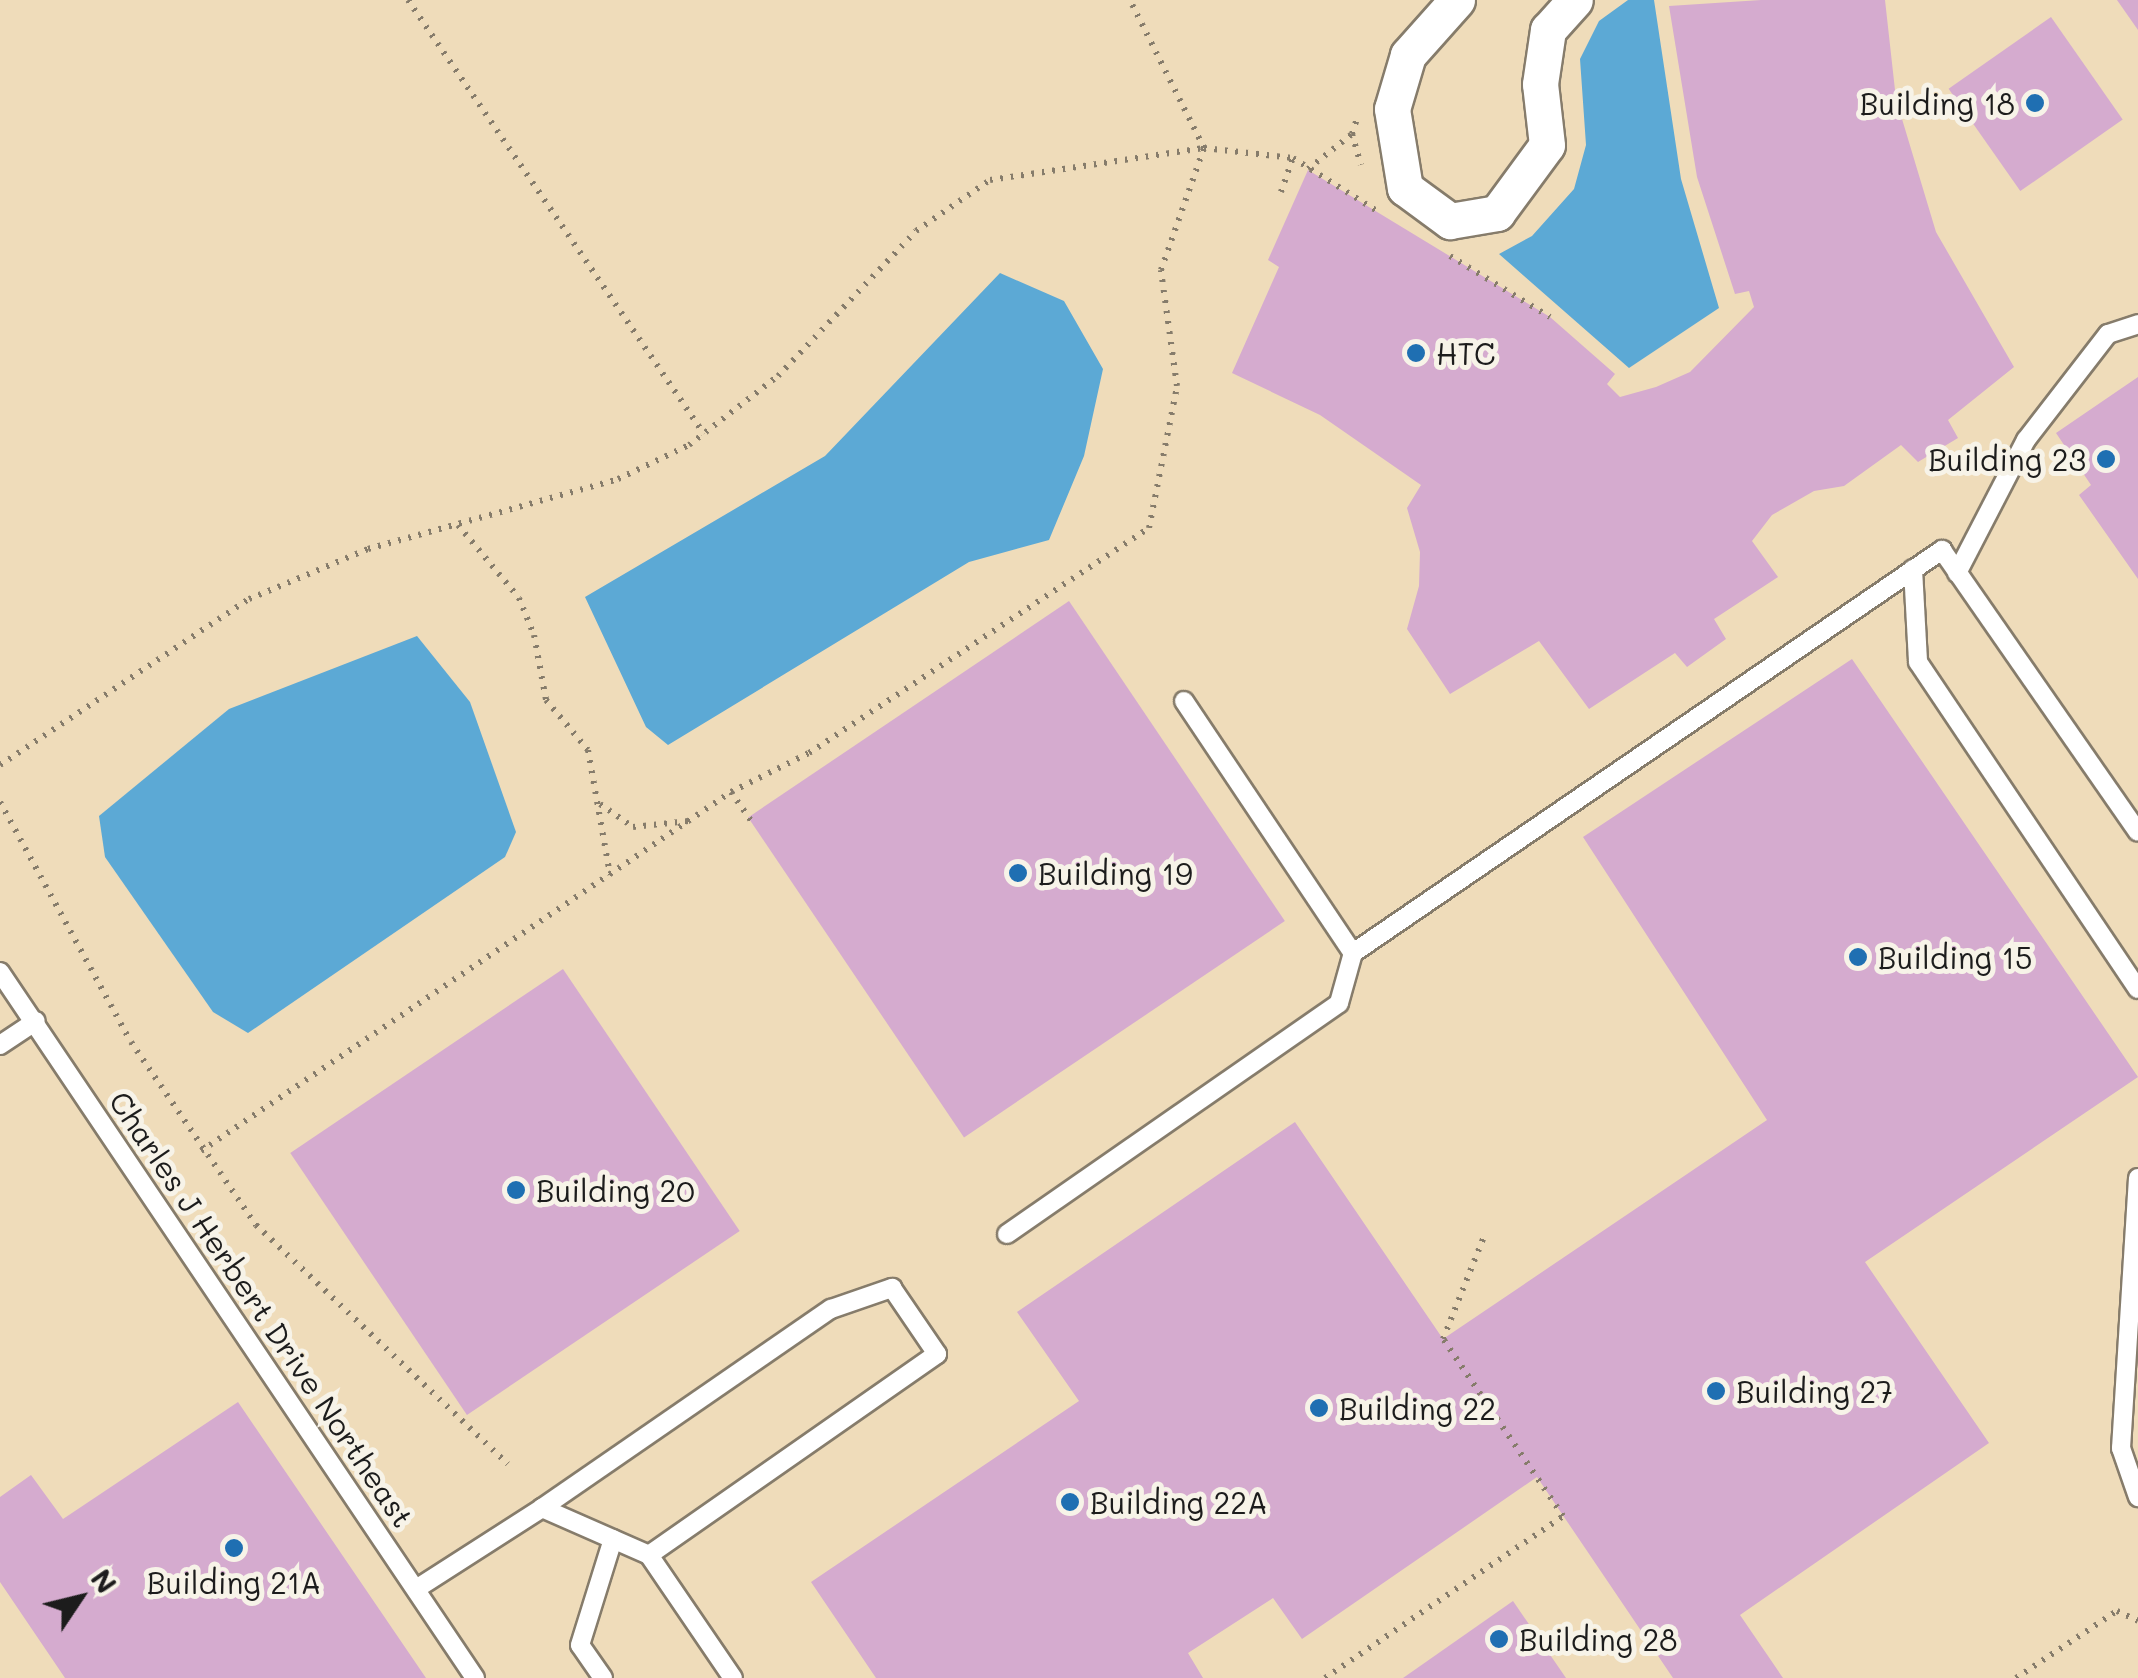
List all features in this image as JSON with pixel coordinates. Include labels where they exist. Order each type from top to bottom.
[{"type":"street","points":[[1457,0],[1408,56],[1392,110],[1405,188],[1450,221],[1497,213],[1547,146],[1540,84],[1548,30],[1575,0]]},
{"type":"lane","points":[[1957,573],[2026,440],[2108,334],[2138,324]]},
{"type":"lane","points":[[1008,1234],[1340,1003],[1352,953],[1942,550],[2138,832]]},
{"type":"lane","points":[[1913,569],[1918,662],[2138,989]]},
{"type":"lane","points":[[1184,701],[1352,953]]},
{"type":"lane","name":"Charles J Herbert Drive Northeast","points":[[1,971],[475,1678]]},
{"type":"lane","points":[[0,1045],[36,1020]]},
{"type":"lane","points":[[2138,1178],[2121,1448],[2138,1497]]},
{"type":"lane","points":[[416,1589],[542,1508],[831,1309],[892,1288],[937,1354],[649,1556]]},
{"type":"lane","points":[[542,1508],[649,1556],[734,1678]]},
{"type":"lane","points":[[602,1678],[580,1645],[613,1539]]},
{"type":"path","points":[[408,0],[704,434]]},
{"type":"path","points":[[201,1152],[732,792],[809,753],[1148,528],[1177,386],[1161,270],[1204,148],[1130,0]]},
{"type":"path","points":[[0,765],[250,599],[368,549],[618,479],[704,434],[778,376],[916,232],[990,180],[1204,148],[1294,158],[1388,219]]},
{"type":"path","points":[[1282,192],[1294,158]]},
{"type":"path","points":[[1437,248],[1550,316]]},
{"type":"path","points":[[458,525],[519,598],[534,636],[546,700],[588,750],[610,876]]},
{"type":"path","points":[[732,792],[753,824]]},
{"type":"path","points":[[0,802],[79,954],[201,1152],[256,1225],[508,1464]]},
{"type":"path","points":[[600,804],[632,827],[690,821]]},
{"type":"path","points":[[1325,1678],[1564,1516],[1443,1339],[1485,1234]]},
{"type":"path","points":[[2016,1678],[2116,1611],[2138,1621]]},
{"type":"water","points":[[1628,0],[1654,0],[1681,179],[1719,308],[1629,368],[1499,254],[1532,236],[1574,189],[1586,145],[1580,59],[1599,21]]},
{"type":"water","points":[[1000,273],[1064,301],[1103,369],[1084,456],[1049,540],[969,562],[668,745],[646,727],[585,597],[825,456]]},
{"type":"water","points":[[417,636],[470,702],[516,832],[505,857],[248,1033],[213,1012],[105,857],[99,816],[229,709]]},
{"type":"building","name":"HTC","points":[[1761,0],[1885,0],[1896,99],[1936,232],[2014,367],[1948,420],[1958,438],[1918,462],[1901,445],[1844,486],[1814,491],[1772,515],[1752,541],[1778,577],[1714,619],[1726,639],[1687,667],[1675,653],[1589,709],[1539,641],[1450,694],[1407,629],[1419,586],[1420,552],[1407,508],[1421,485],[1320,415],[1232,373],[1279,267],[1268,260],[1308,170],[1550,317],[1615,374],[1607,384],[1620,397],[1656,387],[1690,372],[1754,307],[1749,291],[1735,294],[1697,177],[1669,6]]},
{"type":"building","points":[[2117,0],[2138,0],[2138,30]]},
{"type":"building","name":"Building 18","points":[[2051,17],[2123,119],[2020,191],[1949,89]]},
{"type":"building","name":"Building 23","points":[[2138,377],[2138,579],[2079,495],[2091,485],[2056,433]]},
{"type":"building","name":"Building 19","points":[[1069,601],[1285,921],[964,1137],[748,817]]},
{"type":"building","points":[[1852,659],[2138,1077],[1865,1262],[1989,1443],[1740,1615],[1783,1678],[1673,1678],[1537,1477],[1302,1639],[1273,1598],[1188,1653],[1203,1678],[876,1678],[811,1582],[1079,1401],[1017,1312],[1295,1122],[1443,1339],[1767,1120],[1583,837]]},
{"type":"building","name":"Building 20","points":[[563,969],[740,1231],[467,1415],[290,1153]]},
{"type":"building","name":"Building 21A","points":[[238,1402],[426,1678],[65,1678],[0,1582],[0,1497],[31,1475],[63,1519]]},
{"type":"building","name":"Building 28","points":[[1513,1601],[1566,1678],[1403,1678]]},
{"type":"place","name":"Building 18","points":[[2035,103]]},
{"type":"place","name":"HTC","points":[[1416,353]]},
{"type":"place","name":"Building 23","points":[[2106,459]]},
{"type":"place","name":"Building 19","points":[[1018,873]]},
{"type":"place","name":"Building 15","points":[[1858,957]]},
{"type":"place","name":"Building 20","points":[[516,1190]]},
{"type":"place","name":"Building 27","points":[[1716,1391]]},
{"type":"place","name":"Building 22","points":[[1319,1408]]},
{"type":"place","name":"Building 22A","points":[[1070,1502]]},
{"type":"place","name":"Building 21A","points":[[234,1548]]},
{"type":"place","name":"Building 28","points":[[1499,1639]]}]
